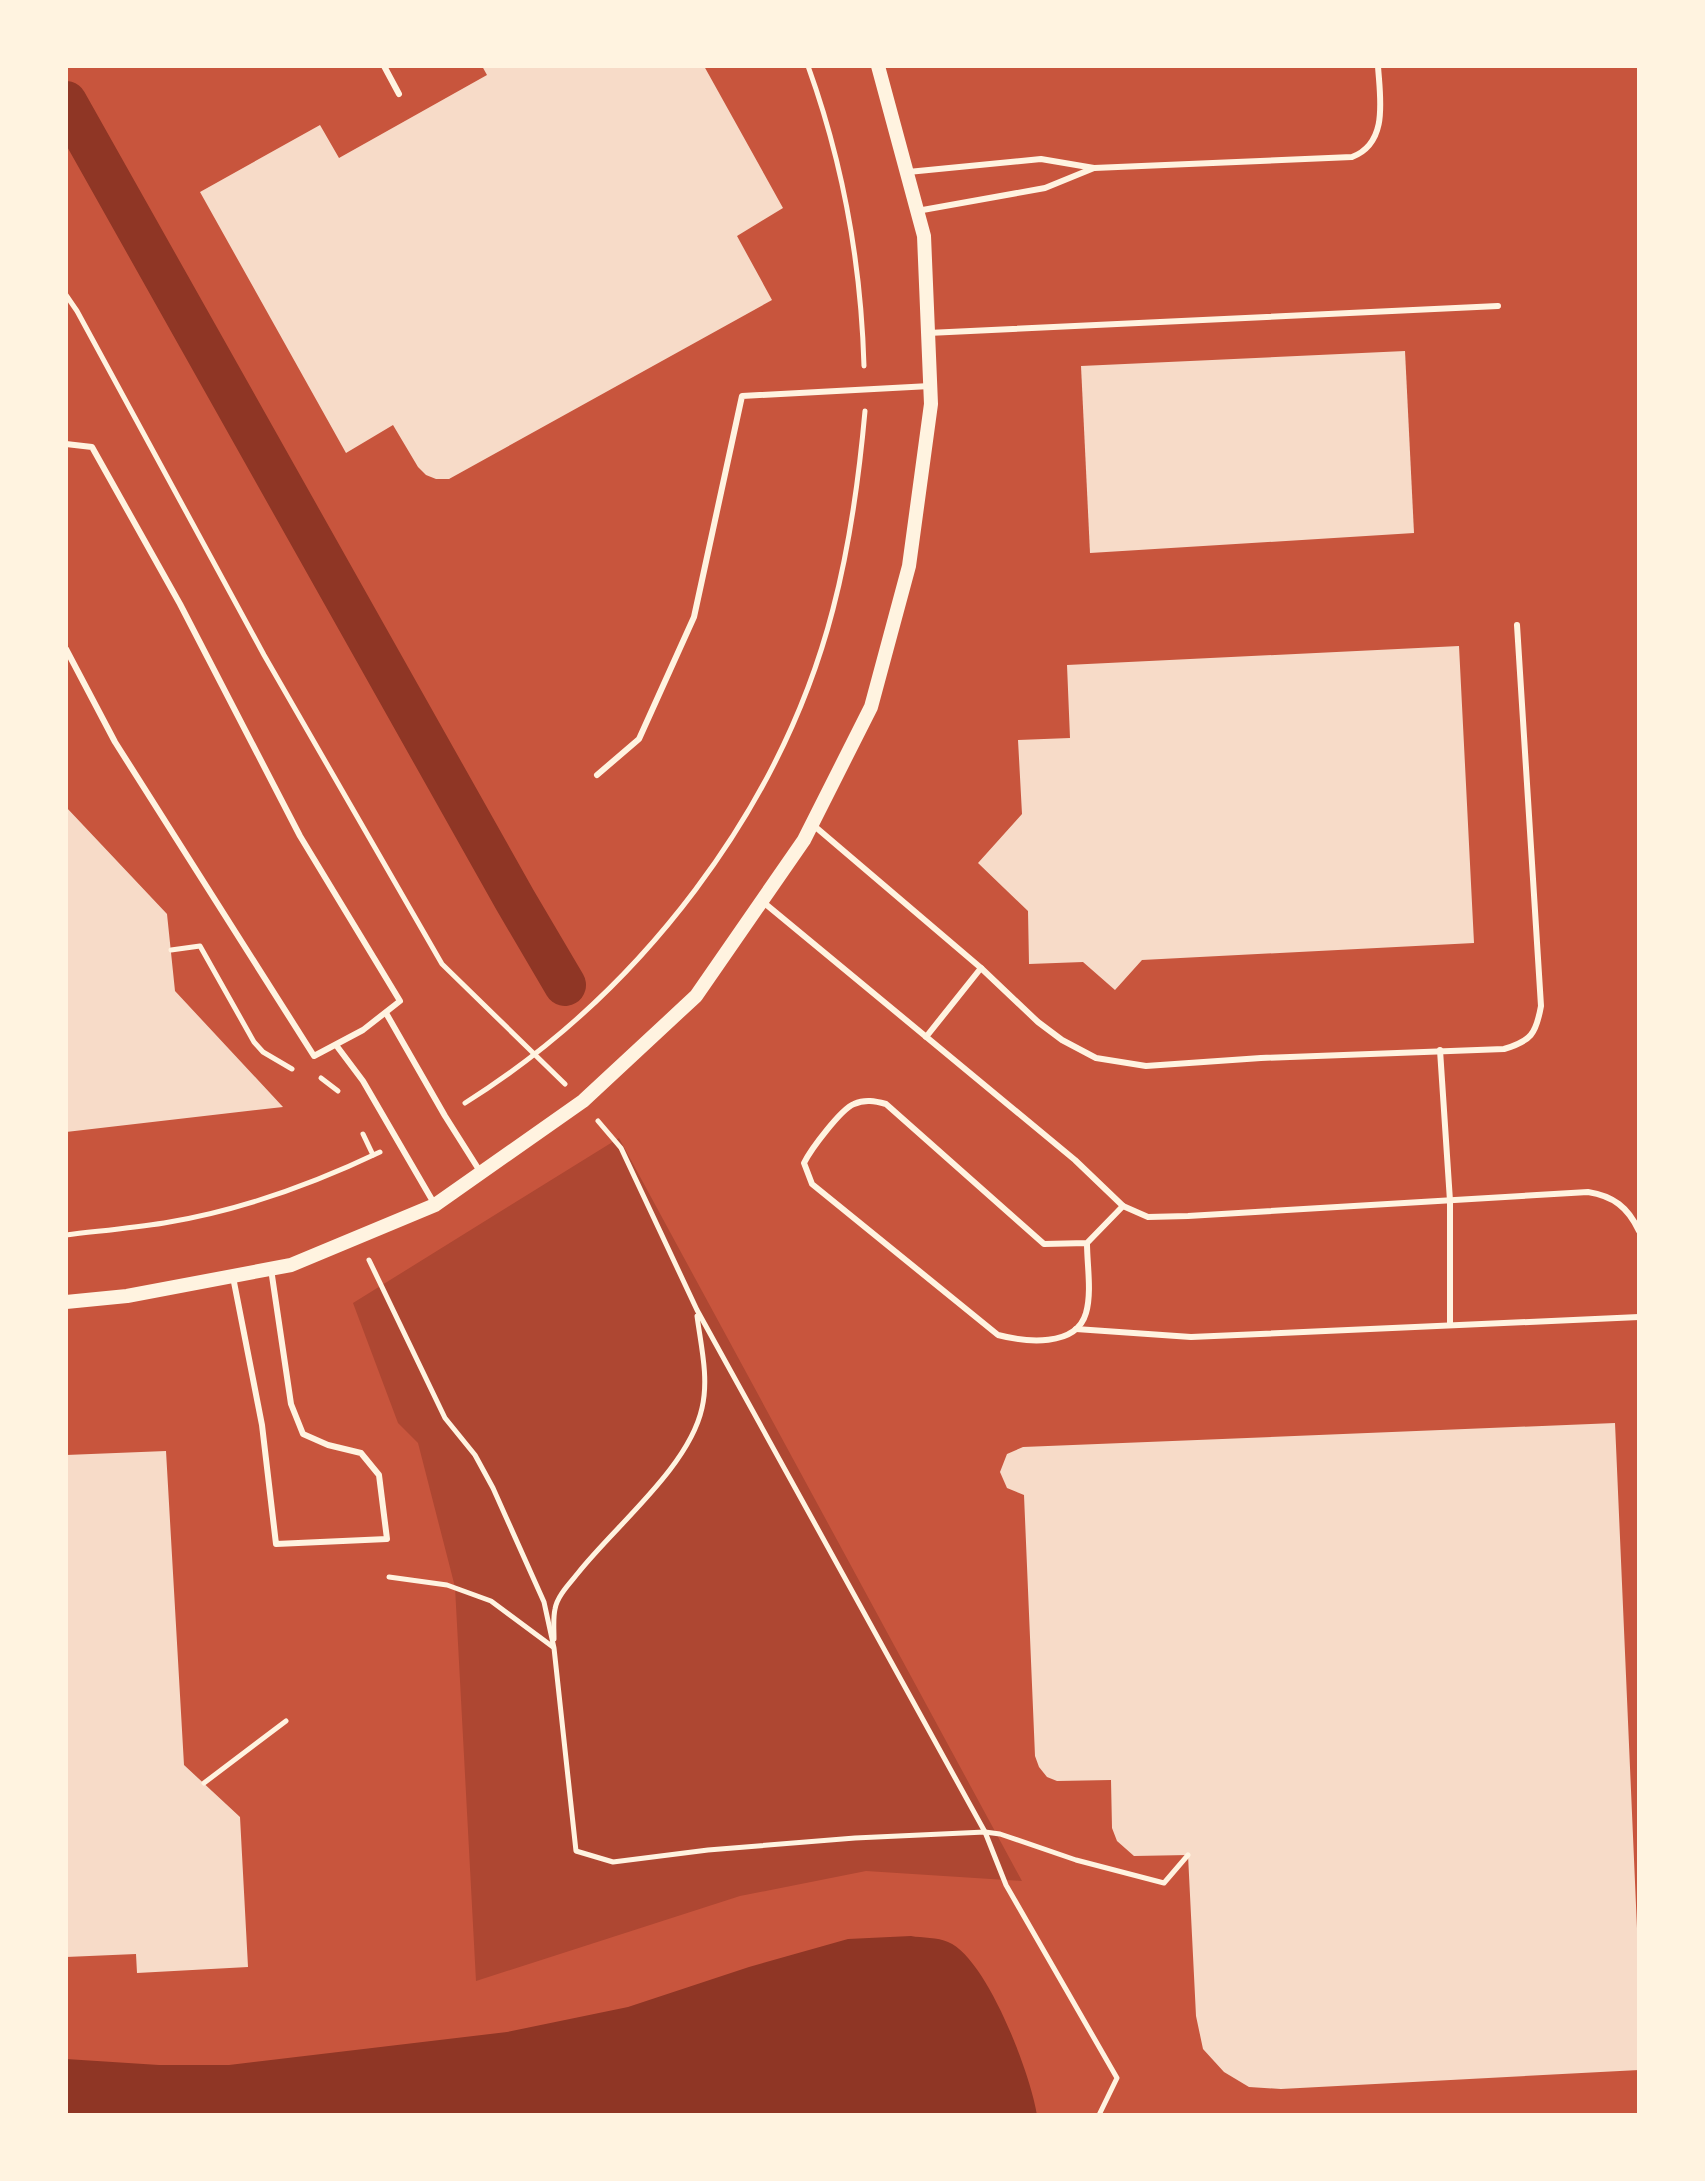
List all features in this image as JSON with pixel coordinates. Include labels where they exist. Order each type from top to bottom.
[{"type":"street","points":[[66,1302],[127,1296],[291,1265],[435,1205],[583,1101],[696,996],[762,901],[812,824],[871,707],[909,566],[931,404],[924,236],[878,66]]},
{"type":"lane","points":[[384,66],[399,94]]},
{"type":"lane","points":[[908,172],[1041,159],[1094,168],[1352,157],[1365,152],[1378,133],[1378,66]]},
{"type":"lane","points":[[917,211],[1045,188],[1094,168]]},
{"type":"lane","points":[[928,333],[1498,306]]},
{"type":"lane","points":[[597,775],[639,739],[694,617],[742,396],[930,386]]},
{"type":"lane","points":[[66,444],[92,447],[180,604],[300,836],[400,1001],[363,1030],[314,1056],[115,742],[66,649]]},
{"type":"lane","points":[[812,824],[1050,1031],[1096,1058],[1146,1066],[1504,1049],[1524,1043],[1537,1028],[1541,1006],[1517,625]]},
{"type":"lane","points":[[762,901],[1075,1160],[1123,1206],[1148,1217],[1588,1192],[1605,1195],[1621,1204],[1632,1215],[1639,1231]]},
{"type":"lane","points":[[926,1037],[981,968]]},
{"type":"lane","points":[[386,1013],[481,1173]]},
{"type":"lane","points":[[336,1045],[363,1081],[435,1205]]},
{"type":"lane","points":[[1440,1050],[1450,1201],[1450,1325]]},
{"type":"lane","points":[[1087,1243],[1044,1244],[886,1104],[870,1100],[851,1104],[811,1148],[804,1163],[812,1184],[998,1335],[1018,1341],[1052,1340],[1076,1329],[1191,1337],[1639,1317]]},
{"type":"lane","points":[[1076,1329],[1086,1314],[1087,1243],[1123,1206]]},
{"type":"lane","points":[[233,1277],[262,1425],[276,1544],[387,1539],[379,1475],[361,1453],[328,1445],[303,1434],[291,1404],[271,1269]]},
{"type":"path","points":[[66,295],[264,655],[442,964],[534,1053]]},
{"type":"path","points":[[621,1148],[697,1310],[985,1832],[1006,1885],[1117,2078],[1099,2115]]},
{"type":"path","points":[[359,1237],[445,1418],[475,1455],[493,1488],[544,1602],[554,1648],[576,1851],[613,1862],[708,1850],[855,1838],[985,1832],[1164,1883],[1188,1855]]},
{"type":"path","points":[[554,1648],[555,1606],[563,1592],[599,1546],[633,1512],[672,1465],[697,1423],[703,1407],[704,1379],[697,1310]]},
{"type":"path","points":[[389,1577],[447,1585],[491,1601],[554,1648]]},
{"type":"path","points":[[204,1783],[286,1721]]},
{"type":"shaded area","points":[[619,1138],[1022,1881],[866,1871],[740,1896],[476,1981],[455,1587],[418,1443],[398,1423],[353,1303]]},
{"type":"shaded area","points":[[911,1936],[948,1942],[963,1952],[978,1970],[1016,2047],[1037,2115],[66,2115],[66,2059],[159,2065],[229,2065],[507,2032],[628,2007],[749,1967],[848,1939]]},
{"type":"building","points":[[482,66],[704,66],[783,208],[737,236],[772,300],[449,479],[436,479],[418,467],[393,425],[346,453],[200,192],[320,125],[339,158],[487,75]]},
{"type":"building","points":[[1405,351],[1414,533],[1090,553],[1081,366]]},
{"type":"building","points":[[1459,646],[1474,943],[1142,960],[1115,990],[1083,962],[1029,964],[1028,911],[978,863],[1022,814],[1018,740],[1070,738],[1067,665]]},
{"type":"building","points":[[66,807],[167,914],[175,991],[283,1107],[66,1132]]},
{"type":"building","points":[[1615,1423],[1639,1974],[1639,2070],[1281,2089],[1249,2087],[1224,2072],[1203,2049],[1196,2016],[1188,1855],[1134,1856],[1117,1841],[1112,1828],[1111,1780],[1057,1781],[1047,1777],[1039,1767],[1035,1756],[1024,1495],[1007,1488],[1000,1472],[1007,1454],[1023,1447]]},
{"type":"building","points":[[166,1451],[184,1765],[240,1817],[248,1967],[137,1973],[136,1954],[66,1957],[66,1455]]},
{"type":"waterway","points":[[66,102],[565,985]]}]
